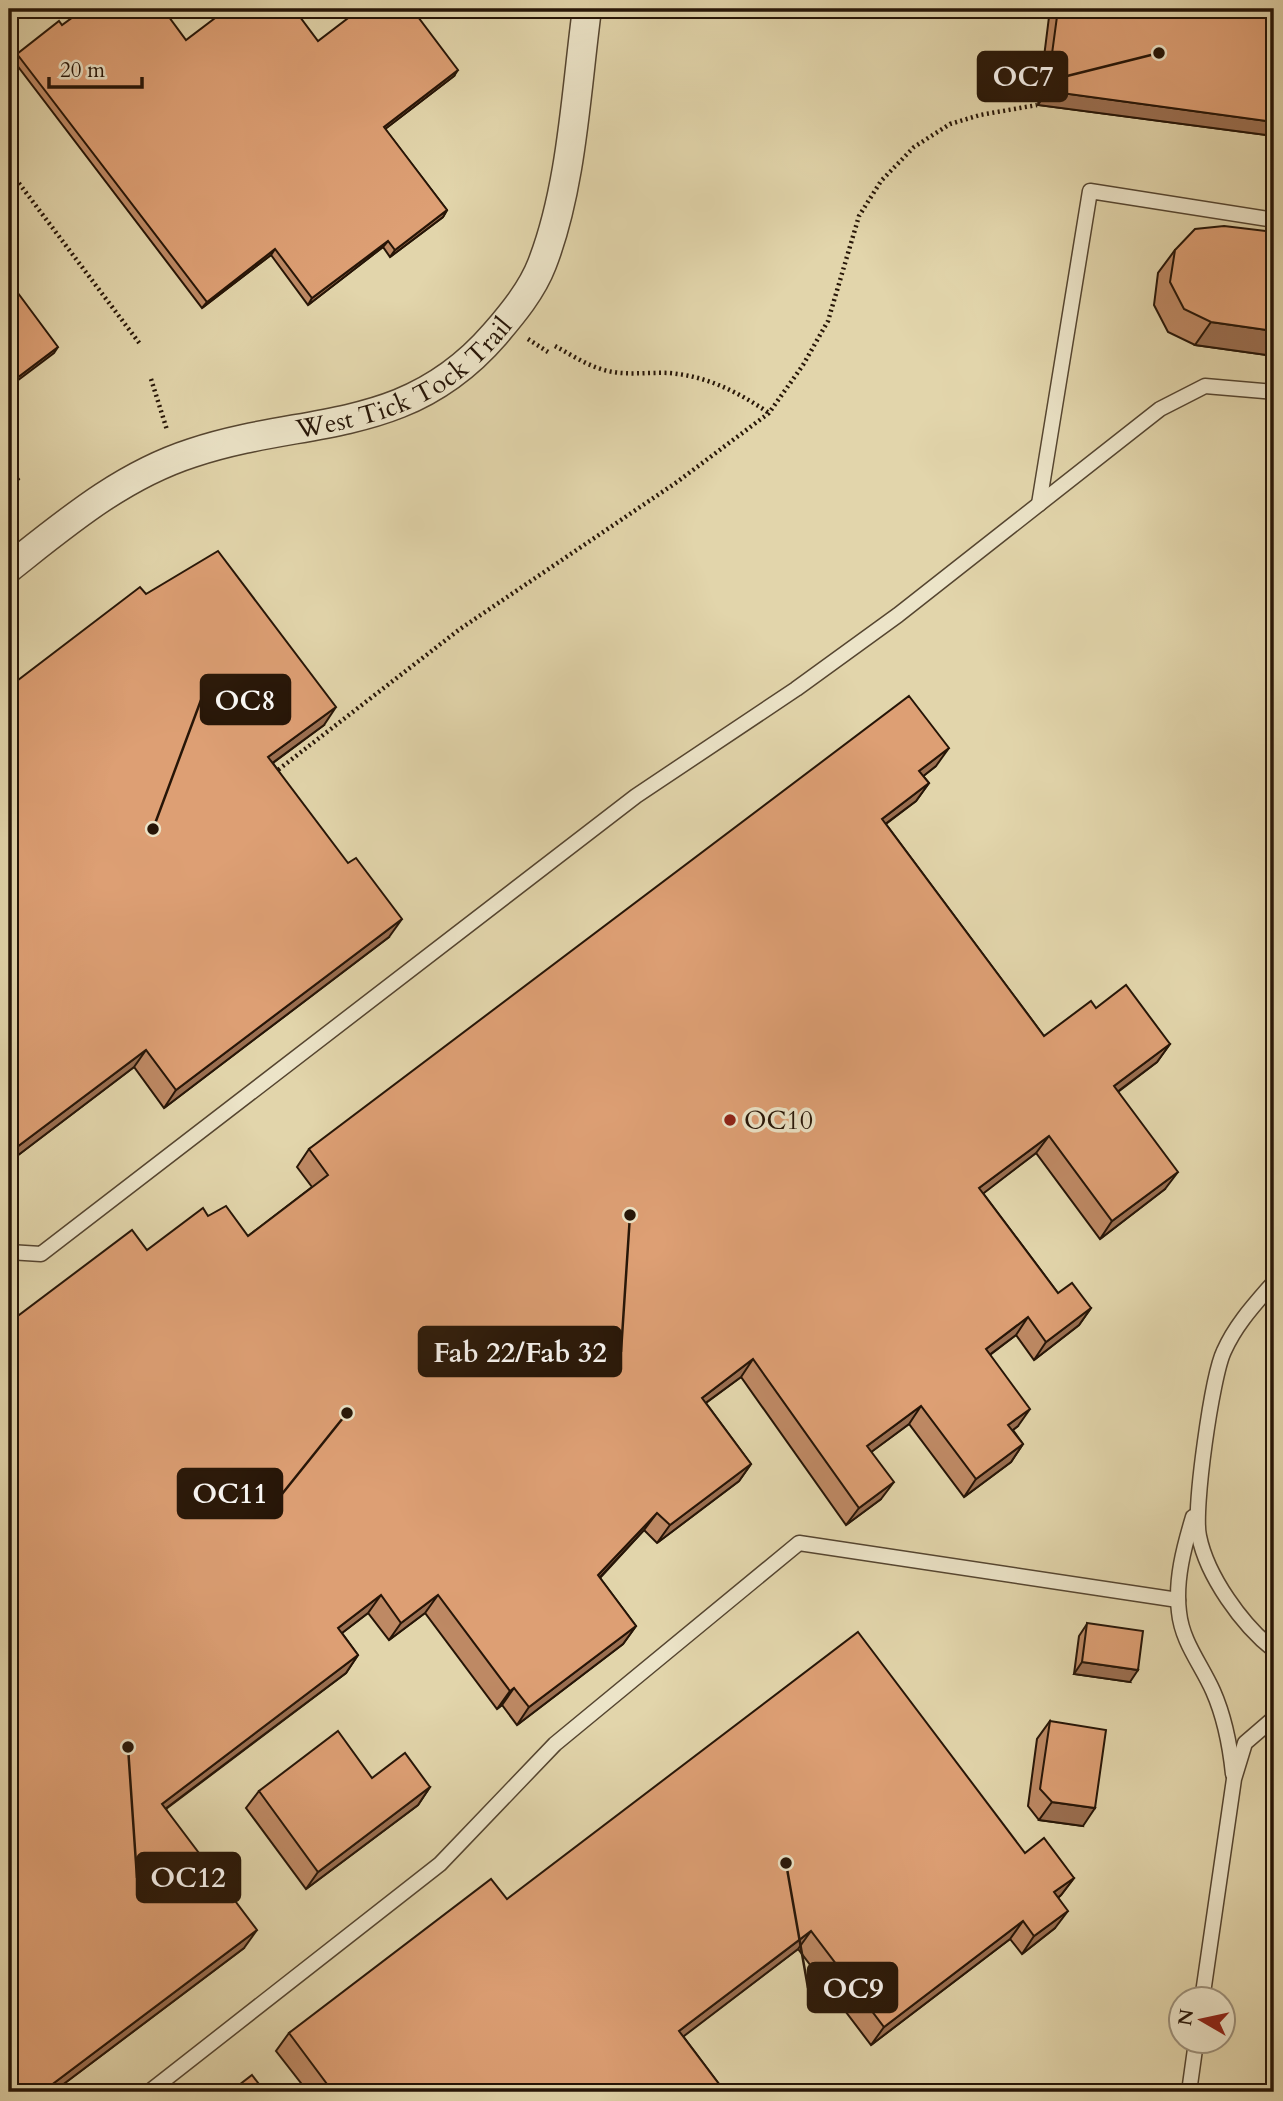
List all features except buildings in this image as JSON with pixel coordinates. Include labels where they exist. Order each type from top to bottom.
[{"type":"street","name":"West Tick Tock Trail","points":[[9,568],[95,501],[153,469],[191,453],[225,444],[358,419],[394,407],[435,386],[480,351],[516,310],[541,266],[557,217],[587,9]]},
{"type":"lane","points":[[1039,504],[1090,191],[1274,220]]},
{"type":"lane","points":[[9,1252],[41,1254],[636,796],[819,673],[898,615],[1160,409],[1205,386],[1274,391]]},
{"type":"lane","points":[[1274,1282],[1236,1326],[1222,1354],[1199,1499],[1198,1533],[1206,1563],[1225,1595],[1274,1650]]},
{"type":"lane","points":[[1199,1499],[1186,1539],[1178,1585],[1179,1614],[1188,1648],[1212,1689],[1228,1732],[1234,1779]]},
{"type":"lane","points":[[149,2092],[440,1864],[555,1744],[799,1543],[1178,1600]]},
{"type":"lane","points":[[1204,1986],[1234,1779],[1245,1743],[1274,1718]]},
{"type":"lane","points":[[1189,2092],[1194,2056]]},
{"type":"path","points":[[272,774],[460,629],[688,474],[769,413],[803,365],[828,321],[859,216],[881,180],[914,148],[950,124],[980,115],[1037,105]]},
{"type":"path","points":[[9,170],[140,344]]},
{"type":"path","points":[[555,346],[605,370],[628,374],[667,373],[716,383],[741,394],[769,413]]},
{"type":"path","points":[[151,379],[169,438]]},
{"type":"place","name":"OC7","points":[[1159,53]]},
{"type":"place","name":"OC8","points":[[153,829]]},
{"type":"place","name":"OC10","points":[[730,1120]]},
{"type":"place","name":"Fab 22/Fab 32","points":[[630,1215]]},
{"type":"place","name":"OC11","points":[[347,1413]]},
{"type":"place","name":"OC12","points":[[128,1747]]},
{"type":"place","name":"OC9","points":[[786,1863]]}]
